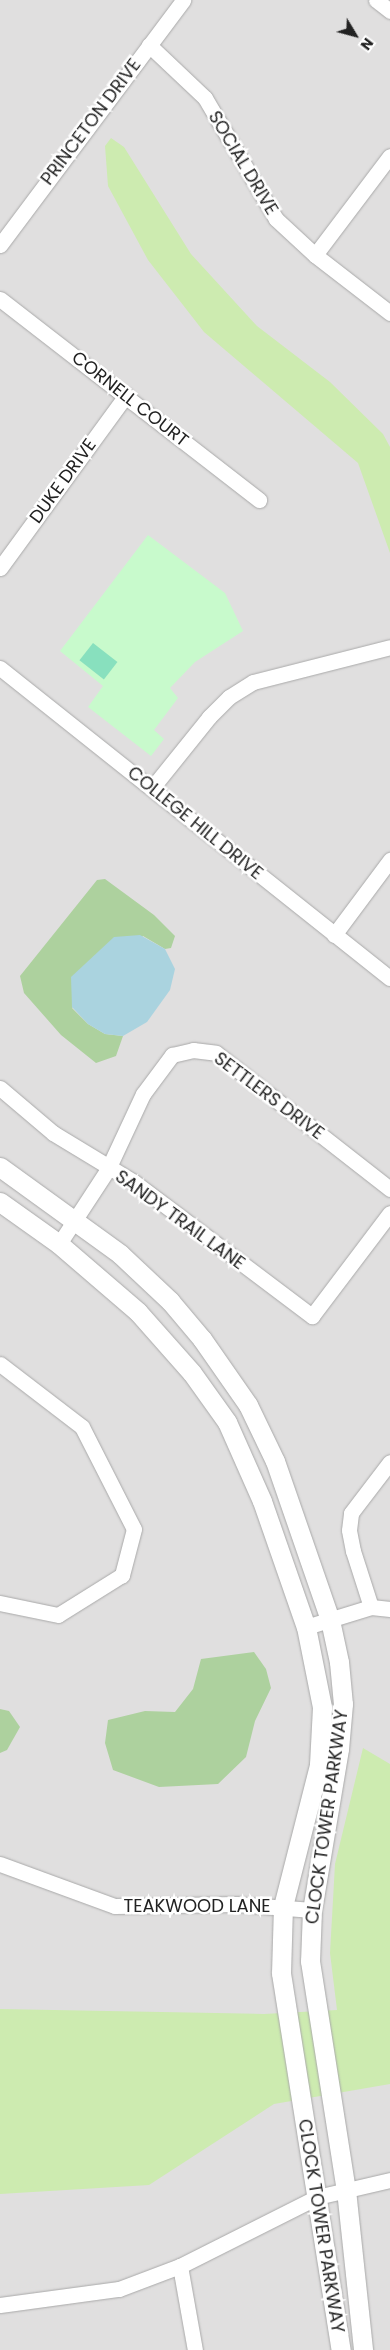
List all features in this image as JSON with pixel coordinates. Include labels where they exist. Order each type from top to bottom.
[{"type":"street","name":"PRINCETON DRIVE","points":[[0,245],[183,0]]},
{"type":"street","points":[[376,0],[390,11]]},
{"type":"street","name":"SOCIAL DRIVE","points":[[149,45],[205,98],[276,219],[315,255],[390,313]]},
{"type":"street","points":[[315,255],[390,156]]},
{"type":"street","name":"CORNELL COURT","points":[[0,299],[259,500]]},
{"type":"street","name":"DUKE DRIVE","points":[[0,568],[126,395]]},
{"type":"street","points":[[152,788],[209,717],[229,697],[253,682],[390,647]]},
{"type":"street","name":"COLLEGE HILL DRIVE","points":[[0,668],[390,978]]},
{"type":"street","points":[[334,935],[390,860]]},
{"type":"street","name":"SETTLERS DRIVE","points":[[59,1244],[108,1168],[143,1094],[172,1055],[193,1050],[216,1053],[390,1189]]},
{"type":"street","name":"SANDY TRAIL LANE","points":[[0,1088],[53,1133],[134,1182],[312,1316],[390,1213]]},
{"type":"street","name":"CLOCK TOWER PARKWAY","points":[[0,1167],[120,1254],[170,1301],[248,1405],[275,1460],[330,1620],[340,1662],[343,1704],[339,1749],[312,1910],[310,1961],[346,2190],[362,2350]]},
{"type":"street","name":"CLOCK TOWER PARKWAY","points":[[0,1202],[59,1244],[138,1312],[192,1373],[227,1422],[262,1501],[306,1627],[322,1707],[319,1765],[284,1906],[281,1973],[341,2350]]},
{"type":"street","points":[[0,1364],[82,1426],[134,1529],[122,1575],[58,1615],[0,1603]]},
{"type":"street","points":[[371,1607],[352,1544],[351,1513],[390,1462]]},
{"type":"street","points":[[306,1627],[371,1607],[390,1609]]},
{"type":"street","name":"TEAKWOOD LANE","points":[[0,1864],[115,1906],[284,1906],[312,1910]]},
{"type":"street","points":[[0,2305],[119,2289],[180,2266],[317,2197],[390,2180]]},
{"type":"street","points":[[180,2266],[195,2350]]},
{"type":"shaded area","points":[[0,0],[390,0],[390,2350],[0,2350]]},
{"type":"green space","points":[[111,138],[124,147],[191,254],[257,326],[330,382],[383,434],[390,447],[390,553],[358,463],[204,332],[148,260],[108,186],[105,146]]},
{"type":"green space","points":[[148,535],[225,593],[243,631],[195,662],[170,688],[178,698],[154,730],[164,739],[151,756],[88,707],[103,686],[60,651]]},
{"type":"green space","points":[[93,643],[117,662],[104,679],[79,660]]},
{"type":"green space","points":[[105,879],[154,915],[175,936],[171,948],[165,949],[143,936],[72,1008],[88,1024],[105,1034],[123,1036],[116,1056],[96,1063],[61,1035],[24,993],[20,976],[97,880]]},
{"type":"green space","points":[[254,1652],[266,1669],[271,1688],[255,1721],[246,1757],[218,1784],[159,1787],[113,1770],[105,1743],[108,1720],[145,1711],[175,1712],[193,1689],[201,1659]]},
{"type":"green space","points":[[0,1709],[9,1711],[20,1727],[7,1750],[0,1753]]},
{"type":"green space","points":[[363,1748],[390,1764],[390,2084],[274,2104],[149,2185],[0,2194],[0,2009],[264,2014],[337,2010],[330,1953],[335,1864]]},
{"type":"water","points":[[140,935],[165,949],[175,969],[170,990],[147,1022],[123,1036],[105,1034],[88,1024],[72,1007],[71,977],[114,937]]}]
